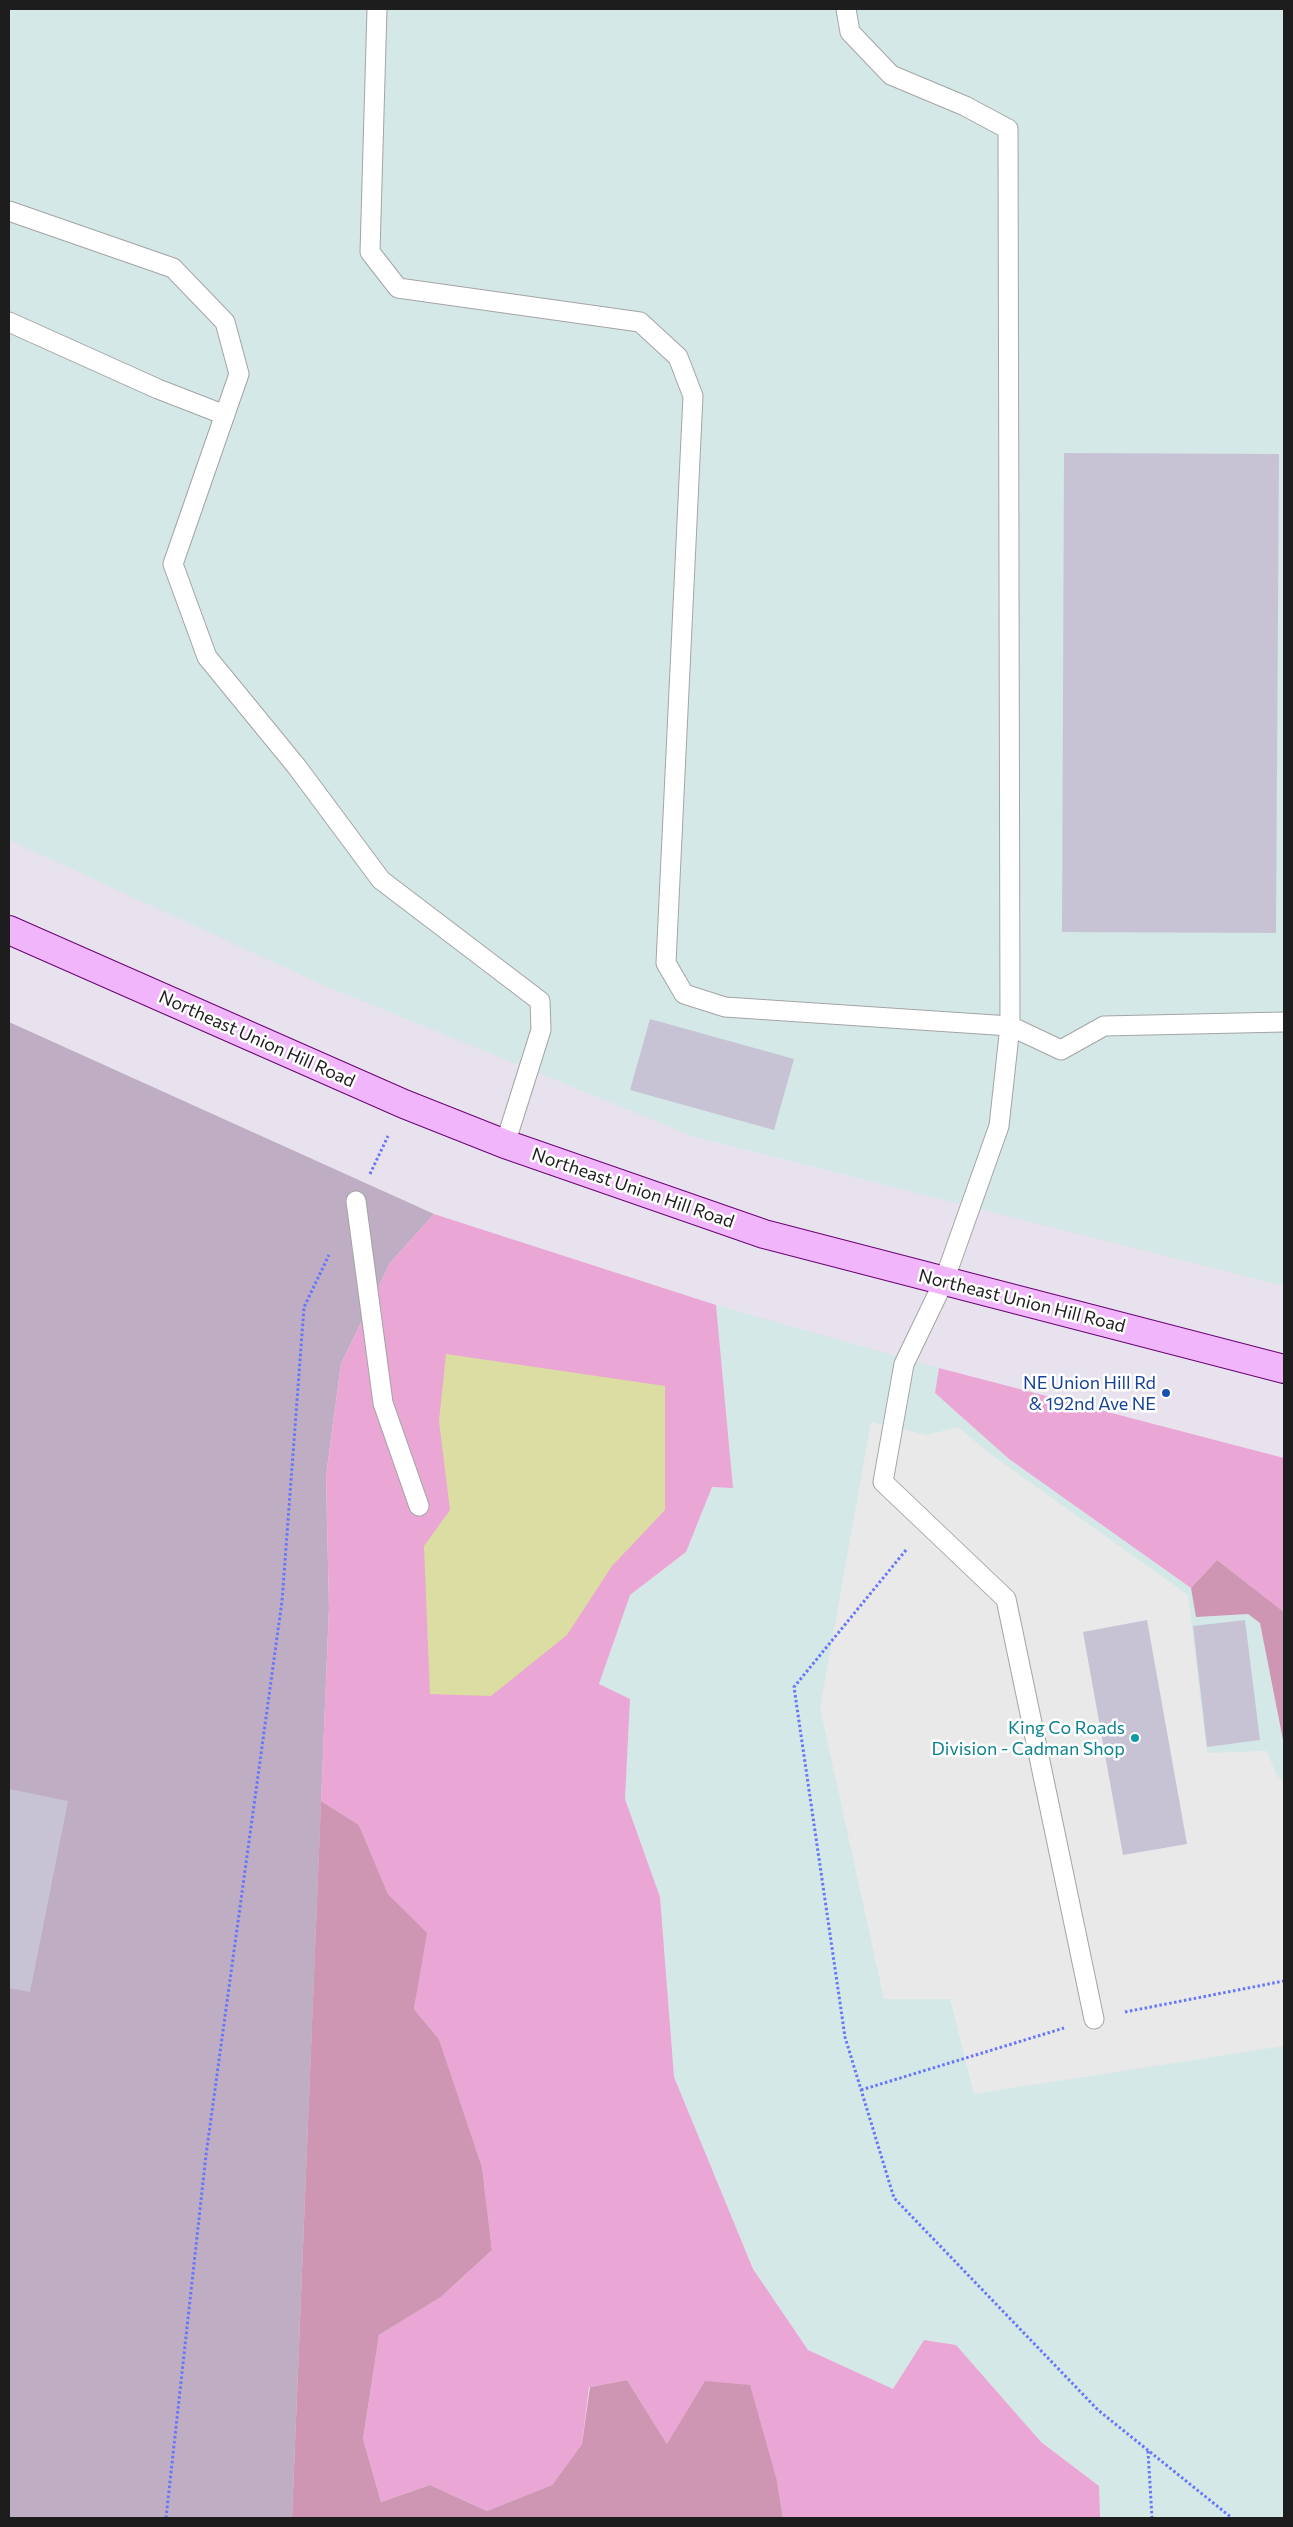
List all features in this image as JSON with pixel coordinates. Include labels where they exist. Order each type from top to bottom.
[{"type":"main road","name":"Northeast Union Hill Road","points":[[9,930],[404,1104],[505,1144],[764,1234],[1284,1368]]},
{"type":"lane","points":[[377,9],[370,252],[398,288],[640,322],[678,357],[693,396],[666,962],[684,994],[725,1006],[1010,1026],[1061,1050],[1104,1026],[1284,1022]]},
{"type":"lane","points":[[846,9],[850,32],[891,75],[965,106],[1008,129],[1010,1026],[999,1126],[944,1281],[904,1364],[883,1482],[1006,1599],[1094,2019]]},
{"type":"lane","points":[[9,211],[174,268],[225,322],[239,374],[174,564],[207,657],[297,767],[380,880],[540,1001],[541,1030],[505,1144]]},
{"type":"lane","points":[[9,322],[158,389],[225,415]]},
{"type":"lane","points":[[356,1201],[383,1403],[419,1506]]},
{"type":"path","points":[[356,1201],[404,1104]]},
{"type":"path","points":[[166,2518],[206,2155],[282,1601],[304,1307],[330,1254]]},
{"type":"path","points":[[928,1524],[794,1687],[845,2037],[894,2198],[1098,2410],[1232,2518]]},
{"type":"path","points":[[861,2090],[1094,2019],[1284,1981]]},
{"type":"path","points":[[1148,2451],[1152,2518]]},
{"type":"shaded area","points":[[9,9],[1284,9],[1284,1286],[695,1137],[323,985],[9,840]]},
{"type":"shaded area","points":[[9,1022],[434,1214],[390,1263],[341,1364],[326,1476],[329,1608],[292,2518],[9,2518]]},
{"type":"shaded area","points":[[434,1214],[716,1305],[733,1488],[712,1487],[686,1552],[630,1595],[599,1684],[630,1699],[625,1799],[660,1897],[674,2077],[753,2269],[808,2350],[893,2389],[924,2340],[956,2345],[1041,2442],[1099,2486],[1100,2518],[783,2518],[777,2481],[667,2444],[627,2380],[589,2387],[582,2444],[552,2485],[487,2511],[430,2485],[381,2502],[363,2439],[379,2335],[441,2297],[492,2250],[482,2167],[439,2039],[414,2009],[426,1933],[388,1894],[359,1825],[321,1801],[329,1608],[326,1476],[341,1364],[390,1263]]},
{"type":"shaded area","points":[[716,1305],[939,1368],[935,1393],[1009,1459],[1191,1588],[1196,1617],[1249,1614],[1260,1623],[1284,1745],[1284,2518],[1100,2518],[1098,2486],[1041,2442],[956,2345],[924,2340],[893,2389],[808,2350],[753,2269],[674,2077],[660,1897],[625,1799],[630,1699],[599,1684],[630,1595],[686,1552],[712,1487],[733,1488]]},
{"type":"shaded area","points":[[446,1354],[665,1386],[665,1510],[612,1566],[567,1635],[491,1696],[430,1694],[424,1546],[450,1510],[439,1421]]},
{"type":"shaded area","points":[[939,1368],[1284,1458],[1284,1612],[1217,1560],[1191,1588],[1009,1459],[935,1393]]},
{"type":"shaded area","points":[[871,1422],[927,1435],[958,1427],[989,1453],[1188,1595],[1207,1753],[1267,1751],[1276,1774],[1284,1783],[1284,2046],[974,2094],[950,1999],[884,1999],[820,1708]]},
{"type":"shaded area","points":[[1217,1560],[1284,1612],[1284,1745],[1260,1623],[1248,1614],[1196,1617],[1191,1588]]},
{"type":"shaded area","points":[[321,1801],[359,1825],[388,1894],[427,1933],[414,2009],[439,2039],[482,2167],[492,2250],[441,2297],[379,2335],[363,2439],[381,2502],[430,2485],[487,2511],[552,2485],[582,2444],[590,2387],[627,2380],[667,2444],[705,2381],[750,2385],[777,2481],[783,2518],[292,2518]]},
{"type":"building","points":[[1064,453],[1279,454],[1276,933],[1062,932]]},
{"type":"building","points":[[650,1019],[794,1059],[774,1130],[630,1090]]},
{"type":"building","name":"King Co Roads Division - Cadman Shop","points":[[1147,1620],[1187,1844],[1123,1855],[1083,1632]]},
{"type":"building","points":[[1245,1620],[1260,1740],[1207,1747],[1193,1626]]},
{"type":"building","points":[[9,1789],[68,1801],[30,1992],[9,1988]]},
{"type":"place","name":"NE Union Hill Rd & 192nd Ave NE","points":[[1166,1393]]},
{"type":"place","name":"King Co Roads Division - Cadman Shop","points":[[1135,1738]]}]
